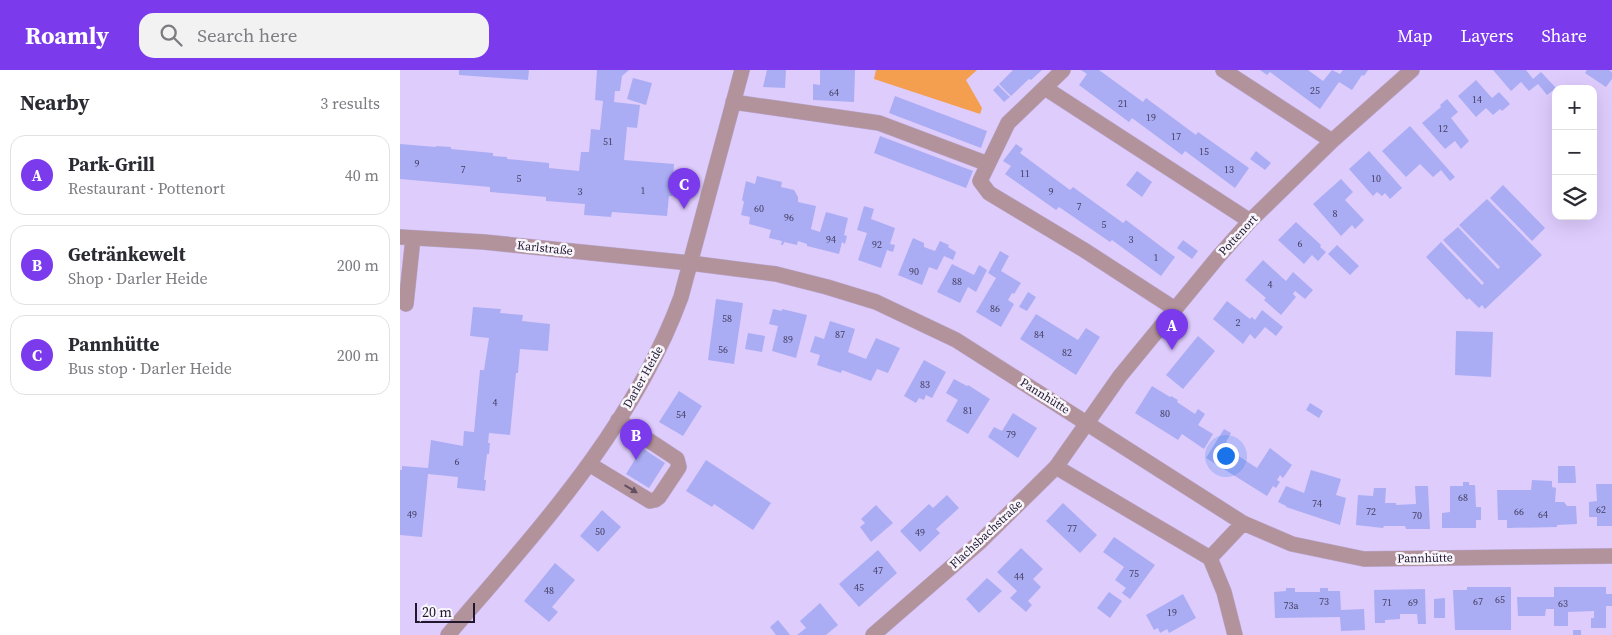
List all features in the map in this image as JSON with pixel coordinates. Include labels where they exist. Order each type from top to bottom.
[{"type":"street","name":"Darler Heide","points":[[448,635],[556,509],[589,464],[653,364],[681,297],[742,70]]},
{"type":"street","points":[[1063,70],[1008,123],[980,181],[989,194],[1084,250],[1175,309]]},
{"type":"street","points":[[1223,70],[1332,141]]},
{"type":"street","name":"Pottenort","points":[[1086,422],[1120,376],[1250,221],[1332,141],[1412,70]]},
{"type":"street","points":[[1045,88],[1250,221]]},
{"type":"street","points":[[733,102],[879,123],[988,164]]},
{"type":"street","points":[[406,238],[406,304]]},
{"type":"street","name":"Karlstraße","points":[[406,238],[484,242],[690,263]]},
{"type":"street","name":"Pannhütte","points":[[690,263],[776,274],[827,286],[876,302],[956,340],[1243,523],[1292,544],[1364,559],[1612,556]]},
{"type":"street","points":[[589,464],[650,501],[659,497],[679,467],[677,459],[618,420]]},
{"type":"street","name":"Flachsbachstraße","points":[[873,635],[980,542],[1056,467],[1086,422]]},
{"type":"street","points":[[1056,467],[1210,558],[1224,592],[1235,635]]},
{"type":"street","points":[[1210,558],[1243,523]]},
{"type":"shaded area","points":[[876,70],[977,70],[966,80],[982,108],[980,114],[874,79]]},
{"type":"building","points":[[459,70],[529,70],[528,80],[459,75]]},
{"type":"building","points":[[597,70],[629,70],[622,76],[620,91],[615,91],[614,102],[640,105],[637,128],[627,127],[624,160],[674,164],[672,196],[669,196],[667,216],[612,212],[611,217],[584,215],[585,204],[546,201],[546,197],[490,192],[490,187],[400,179],[400,144],[451,147],[451,149],[493,153],[493,156],[507,157],[507,159],[549,163],[549,168],[579,171],[581,152],[589,152],[591,129],[600,130],[603,101],[595,100]]},
{"type":"building","points":[[767,70],[786,70],[785,88],[763,87]]},
{"type":"building","points":[[820,70],[855,70],[854,102],[813,100],[813,84],[820,85]]},
{"type":"building","points":[[1013,70],[1042,70],[1011,96],[999,84]]},
{"type":"building","points":[[1081,70],[1099,70],[1143,102],[1146,98],[1196,135],[1198,132],[1249,168],[1235,188],[1185,151],[1182,155],[1132,118],[1129,122],[1079,85],[1087,74]]},
{"type":"building","points":[[1260,70],[1308,70],[1323,81],[1332,70],[1340,74],[1343,70],[1368,70],[1364,76],[1362,75],[1352,90],[1339,82],[1320,109],[1270,72],[1267,75]]},
{"type":"building","points":[[1493,70],[1526,70],[1533,79],[1541,72],[1553,85],[1552,91],[1547,95],[1538,84],[1529,91],[1521,82],[1511,91]]},
{"type":"building","points":[[1587,70],[1609,70],[1612,72],[1612,79],[1606,87],[1585,73]]},
{"type":"building","points":[[633,78],[652,83],[646,105],[627,99]]},
{"type":"building","points":[[1476,80],[1492,98],[1499,92],[1510,104],[1502,111],[1500,109],[1493,115],[1486,108],[1476,117],[1458,96]]},
{"type":"building","points":[[998,85],[1010,97],[1004,102],[993,90]]},
{"type":"building","points":[[895,96],[987,131],[981,148],[889,113]]},
{"type":"building","points":[[1447,99],[1458,112],[1451,118],[1469,141],[1461,149],[1455,141],[1445,149],[1422,123],[1441,107],[1440,105]]},
{"type":"building","points":[[1410,126],[1455,177],[1450,181],[1441,170],[1433,177],[1420,164],[1406,177],[1382,151]]},
{"type":"building","points":[[880,136],[973,171],[966,188],[874,153]]},
{"type":"building","points":[[1016,144],[1023,149],[1020,153],[1070,190],[1073,187],[1123,223],[1126,220],[1175,257],[1161,276],[1112,240],[1110,242],[1059,207],[1056,210],[1005,174],[1011,166],[1003,161]]},
{"type":"building","points":[[1256,151],[1271,163],[1265,170],[1250,159]]},
{"type":"building","points":[[1369,151],[1402,188],[1390,199],[1385,193],[1382,196],[1377,192],[1373,196],[1349,169]]},
{"type":"building","points":[[1137,171],[1152,182],[1142,197],[1126,185]]},
{"type":"building","points":[[757,176],[782,182],[781,187],[794,190],[798,197],[798,202],[816,206],[811,229],[820,232],[826,212],[848,218],[844,235],[847,236],[845,244],[842,242],[839,254],[807,246],[807,244],[798,241],[797,245],[784,242],[781,245],[782,241],[769,238],[771,230],[749,224],[750,217],[741,215],[744,202],[742,200],[746,181],[755,184]]},
{"type":"building","points":[[1341,179],[1353,192],[1345,200],[1364,220],[1355,229],[1352,225],[1341,236],[1313,204]]},
{"type":"building","points":[[1503,185],[1545,228],[1532,241],[1490,198]]},
{"type":"building","points":[[1487,199],[1542,255],[1485,309],[1482,305],[1479,308],[1469,298],[1467,300],[1426,257],[1441,242],[1482,285],[1484,283],[1443,240],[1458,227],[1498,269],[1500,267],[1459,225]]},
{"type":"building","points":[[864,206],[874,209],[871,219],[895,228],[890,244],[895,245],[893,252],[887,250],[881,268],[858,260],[867,233],[857,230]]},
{"type":"building","points":[[1296,222],[1326,252],[1318,261],[1312,255],[1304,264],[1278,240]]},
{"type":"building","points":[[913,238],[924,243],[924,247],[935,251],[940,241],[949,245],[948,247],[956,252],[953,260],[944,256],[937,270],[929,267],[922,285],[898,275]]},
{"type":"building","points":[[1183,240],[1198,251],[1192,259],[1177,248]]},
{"type":"building","points":[[1337,245],[1359,266],[1350,275],[1328,254]]},
{"type":"building","points":[[1000,251],[1009,256],[1001,271],[1021,283],[1008,300],[1014,304],[1001,327],[976,312],[996,278],[988,273]]},
{"type":"building","points":[[1263,260],[1286,281],[1293,272],[1313,290],[1305,299],[1295,291],[1293,294],[1296,297],[1281,315],[1264,300],[1266,298],[1245,280]]},
{"type":"building","points":[[952,264],[974,275],[979,265],[987,270],[976,292],[968,287],[960,303],[937,292]]},
{"type":"building","points":[[1028,292],[1036,297],[1027,311],[1019,307]]},
{"type":"building","points":[[716,299],[743,303],[734,364],[708,360]]},
{"type":"building","points":[[1227,301],[1250,319],[1252,317],[1255,320],[1262,310],[1283,327],[1276,336],[1265,327],[1255,339],[1250,334],[1243,344],[1213,319]]},
{"type":"building","points":[[473,307],[501,309],[500,313],[523,315],[522,321],[550,324],[548,351],[520,349],[510,435],[489,433],[489,454],[487,454],[484,480],[486,480],[485,491],[457,488],[458,477],[428,474],[422,537],[400,535],[400,470],[402,470],[402,466],[428,468],[431,440],[463,446],[464,431],[474,432],[480,370],[484,370],[489,338],[470,336]]},
{"type":"building","points":[[773,309],[782,311],[782,309],[807,315],[796,358],[772,351],[778,326],[769,324]]},
{"type":"building","points":[[1036,314],[1078,340],[1086,328],[1100,337],[1076,375],[1020,339]]},
{"type":"building","points":[[830,321],[855,329],[848,352],[866,359],[876,338],[900,348],[888,373],[877,369],[871,381],[842,370],[841,373],[817,365],[820,355],[810,352],[815,336],[824,339]]},
{"type":"building","points":[[1456,331],[1493,332],[1491,377],[1455,375]]},
{"type":"building","points":[[748,333],[765,336],[762,352],[745,349]]},
{"type":"building","points":[[1198,336],[1215,351],[1183,389],[1166,375]]},
{"type":"building","points":[[924,360],[946,372],[932,398],[926,395],[924,400],[919,398],[916,403],[904,396]]},
{"type":"building","points":[[954,379],[968,385],[990,399],[968,434],[946,421],[958,400],[946,393]]},
{"type":"building","points":[[1152,386],[1178,400],[1177,402],[1195,414],[1198,409],[1205,414],[1198,425],[1213,434],[1204,449],[1182,434],[1178,440],[1135,413]]},
{"type":"building","points":[[679,391],[702,406],[683,436],[659,422]]},
{"type":"building","points":[[1310,403],[1323,411],[1319,418],[1306,410]]},
{"type":"building","points":[[1013,413],[1037,428],[1018,458],[988,437],[994,427],[1002,431]]},
{"type":"building","points":[[1224,429],[1231,433],[1226,442],[1239,451],[1237,455],[1257,468],[1270,448],[1292,465],[1283,478],[1280,475],[1277,480],[1280,482],[1276,488],[1273,486],[1267,496],[1206,458]]},
{"type":"building","points":[[642,448],[665,463],[649,488],[626,474]]},
{"type":"building","points":[[706,460],[771,503],[753,530],[714,504],[712,507],[686,491]]},
{"type":"building","points":[[1558,466],[1575,466],[1576,483],[1558,483]]},
{"type":"building","points":[[1311,470],[1341,479],[1336,495],[1346,498],[1340,525],[1286,507],[1278,502],[1286,486],[1304,493]]},
{"type":"building","points":[[1532,480],[1552,481],[1552,487],[1556,488],[1555,502],[1564,502],[1567,506],[1576,506],[1577,524],[1557,525],[1557,527],[1507,528],[1507,520],[1498,520],[1497,490],[1531,490]]},
{"type":"building","points":[[1463,482],[1475,485],[1476,507],[1481,507],[1481,520],[1476,520],[1476,528],[1442,528],[1442,513],[1450,512],[1450,486],[1463,486]]},
{"type":"building","points":[[1596,484],[1612,484],[1612,526],[1597,526],[1597,517],[1589,517],[1589,502],[1597,501]]},
{"type":"building","points":[[1415,486],[1428,486],[1430,529],[1406,529],[1405,526],[1384,526],[1383,528],[1356,525],[1358,495],[1373,496],[1374,488],[1386,488],[1385,503],[1396,503],[1396,505],[1416,504]]},
{"type":"building","points":[[947,495],[959,508],[936,529],[940,533],[920,552],[900,531],[929,504],[933,508]]},
{"type":"building","points":[[1063,503],[1097,535],[1080,553],[1046,521]]},
{"type":"building","points":[[876,505],[893,523],[871,542],[860,527],[865,523],[861,519]]},
{"type":"building","points":[[602,510],[621,527],[598,552],[580,536]]},
{"type":"building","points":[[1114,537],[1155,565],[1130,599],[1122,593],[1126,588],[1115,580],[1124,567],[1103,552]]},
{"type":"building","points":[[1021,548],[1043,569],[1033,579],[1041,587],[1028,601],[1032,605],[1026,612],[1010,598],[1017,591],[997,572]]},
{"type":"building","points":[[878,550],[897,573],[859,607],[839,584]]},
{"type":"building","points":[[555,563],[575,580],[552,607],[558,612],[549,622],[524,601]]},
{"type":"building","points":[[987,578],[1002,591],[979,613],[966,599]]},
{"type":"building","points":[[1467,587],[1511,587],[1511,630],[1455,630],[1453,590],[1467,590]]},
{"type":"building","points":[[1554,587],[1606,587],[1606,594],[1612,594],[1612,606],[1606,606],[1606,628],[1591,628],[1591,618],[1594,618],[1594,611],[1568,612],[1568,626],[1554,626],[1554,609],[1546,609],[1545,616],[1518,616],[1517,597],[1554,597]]},
{"type":"building","points":[[1286,588],[1295,588],[1295,592],[1320,592],[1320,588],[1328,588],[1328,591],[1340,591],[1341,610],[1364,609],[1365,630],[1341,631],[1340,617],[1275,618],[1274,592],[1286,591]]},
{"type":"building","points":[[1425,589],[1426,624],[1418,624],[1417,614],[1400,614],[1400,619],[1385,620],[1385,623],[1375,623],[1374,590]]},
{"type":"building","points":[[1109,592],[1122,601],[1110,618],[1097,608]]},
{"type":"building","points":[[1183,594],[1196,618],[1169,633],[1167,629],[1160,633],[1158,628],[1154,630],[1146,615]]},
{"type":"building","points":[[1445,598],[1445,618],[1434,618],[1434,599]]},
{"type":"building","points":[[820,603],[838,625],[826,635],[797,635],[806,628],[800,621]]},
{"type":"building","points":[[778,620],[790,635],[776,635],[770,627]]},
{"type":"building","points":[[1573,630],[1581,630],[1581,635],[1573,635]]},
{"type":"place","name":"Pannhütte","points":[[684,209]]},
{"type":"place","name":"Park-Grill","points":[[1172,350]]},
{"type":"place","name":"Getränkewelt","points":[[636,460]]}]
